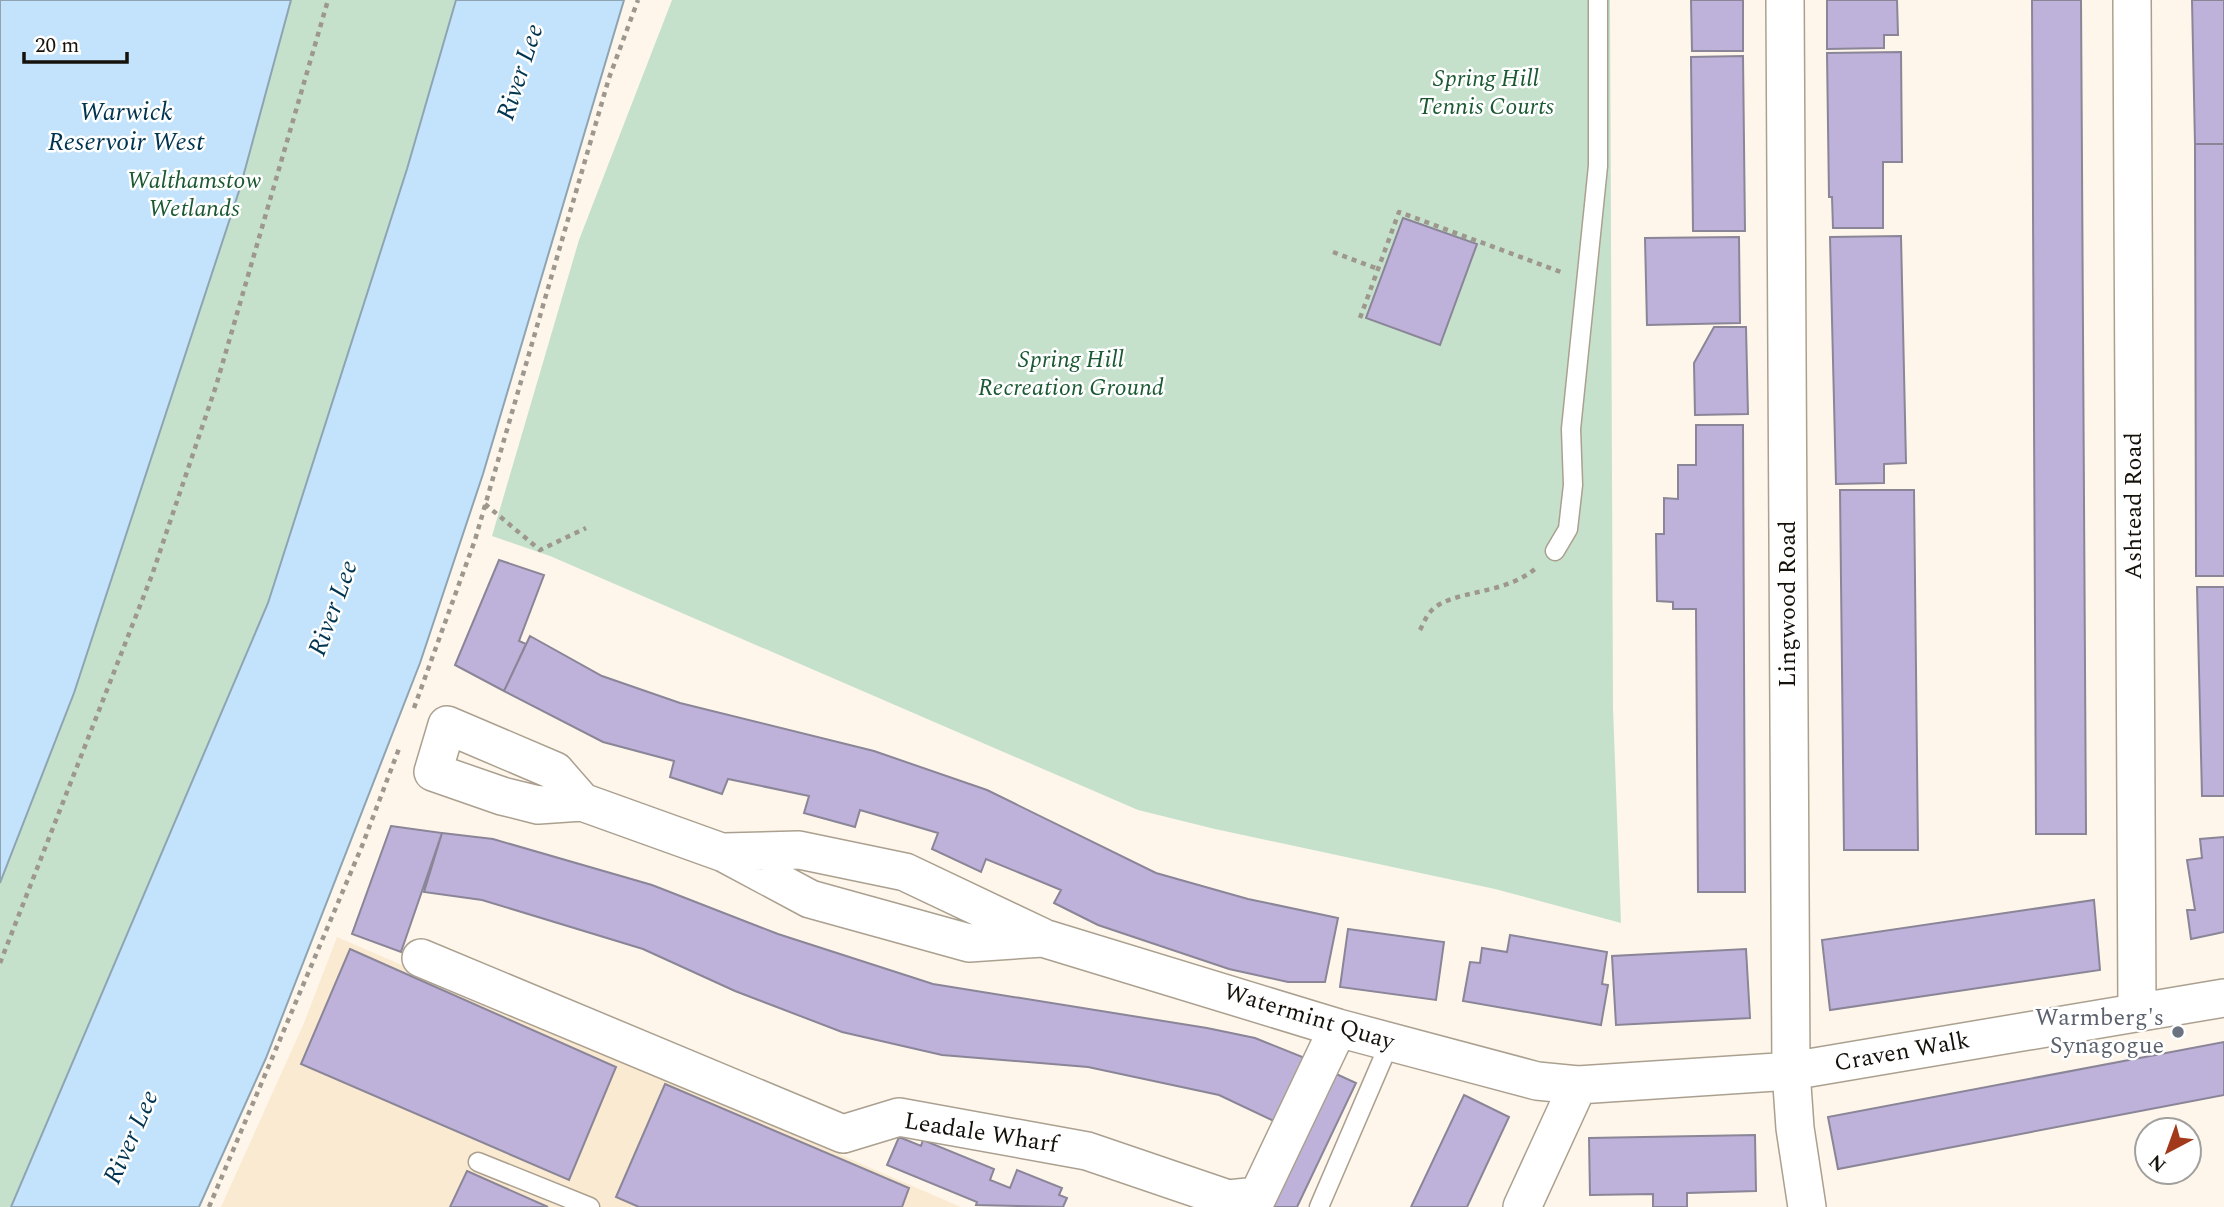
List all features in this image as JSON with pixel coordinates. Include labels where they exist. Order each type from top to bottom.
[{"type":"street","name":"Lingwood Road","points":[[1785,0],[1791,1071],[1794,1128],[1807,1207]]},
{"type":"street","name":"Ashtead Road","points":[[2132,0],[2137,1012]]},
{"type":"street","name":"Watermint Quay","points":[[582,802],[723,853],[810,899],[969,943],[1043,938]]},
{"type":"street","name":"Watermint Quay","points":[[723,853],[799,850],[905,872],[1043,938],[1338,1028],[1537,1081],[1578,1085]]},
{"type":"street","name":"Leadale Wharf","points":[[421,958],[843,1134],[900,1117],[1087,1151],[1228,1199],[1258,1196],[1338,1028]]},
{"type":"street","name":"Craven Walk","points":[[1578,1085],[1791,1071],[2224,998]]},
{"type":"street","points":[[1522,1207],[1578,1085]]},
{"type":"lane","points":[[1555,551],[1568,529],[1573,485],[1571,429],[1598,166],[1598,0]]},
{"type":"lane","points":[[1319,1207],[1390,1042]]},
{"type":"lane","points":[[478,1162],[590,1207]]},
{"type":"path","points":[[0,963],[147,588],[212,398],[328,0]]},
{"type":"path","points":[[410,720],[485,504],[609,78],[638,0]]},
{"type":"path","points":[[1360,318],[1399,212],[1586,281]]},
{"type":"path","points":[[1333,252],[1378,269]]},
{"type":"path","points":[[485,504],[540,550],[586,528]]},
{"type":"path","points":[[1420,630],[1431,611],[1451,599],[1506,587],[1531,572],[1555,551]]},
{"type":"path","points":[[209,1207],[356,858],[399,748]]},
{"type":"shaded area","points":[[337,937],[961,1207],[221,1207],[304,1023]]},
{"type":"green space","name":"Walthamstow Wetlands","points":[[0,0],[456,0],[407,169],[268,603],[11,1207],[0,1207]]},
{"type":"green space","name":"Spring Hill Recreation Ground","points":[[672,0],[1610,0],[1613,708],[1621,923],[1495,889],[1138,810],[550,556],[492,536],[579,240]]},
{"type":"water","name":"Warwick Reservoir West","points":[[0,0],[291,0],[240,188],[74,693],[0,883]]},
{"type":"water","name":"River Lee","points":[[456,0],[624,0],[483,474],[420,663],[266,1058],[199,1207],[11,1207],[268,603],[407,169]]},
{"type":"building","points":[[1691,0],[1743,0],[1743,51],[1692,51]]},
{"type":"building","points":[[1827,0],[1897,0],[1898,35],[1884,35],[1884,48],[1827,49]]},
{"type":"building","points":[[2032,0],[2081,0],[2086,834],[2036,834]]},
{"type":"building","points":[[2192,0],[2224,0],[2224,144],[2195,144]]},
{"type":"building","points":[[1901,52],[1902,162],[1883,162],[1883,228],[1833,228],[1832,197],[1829,197],[1827,53]]},
{"type":"building","points":[[1743,56],[1745,231],[1693,231],[1691,57]]},
{"type":"building","points":[[2195,144],[2224,144],[2224,576],[2196,576]]},
{"type":"building","points":[[1403,218],[1477,244],[1440,345],[1366,318]]},
{"type":"building","points":[[1901,236],[1906,463],[1884,464],[1884,483],[1836,484],[1830,237]]},
{"type":"building","points":[[1739,237],[1740,323],[1647,325],[1645,238]]},
{"type":"building","points":[[1714,327],[1746,327],[1748,414],[1695,415],[1694,363]]},
{"type":"building","points":[[1696,425],[1743,425],[1745,892],[1698,892],[1696,609],[1673,609],[1673,602],[1657,601],[1656,534],[1664,534],[1664,498],[1678,499],[1678,465],[1696,465]]},
{"type":"building","points":[[1840,490],[1914,490],[1918,850],[1844,850]]},
{"type":"building","points":[[499,560],[544,575],[519,641],[526,644],[504,691],[455,665]]},
{"type":"building","points":[[2197,587],[2224,587],[2224,796],[2202,796]]},
{"type":"building","points":[[530,636],[602,676],[680,703],[874,751],[987,790],[1156,873],[1248,899],[1338,918],[1325,982],[1288,982],[1229,969],[1098,925],[1054,903],[1061,890],[986,859],[981,872],[932,849],[938,833],[860,810],[855,827],[804,813],[809,796],[728,779],[722,794],[670,777],[674,761],[603,742],[504,691]]},
{"type":"building","points":[[391,826],[442,833],[401,952],[352,934]]},
{"type":"building","points":[[442,833],[493,839],[652,885],[778,934],[933,984],[1207,1028],[1255,1038],[1305,1058],[1278,1123],[1219,1095],[1088,1067],[942,1055],[842,1032],[735,991],[643,949],[482,900],[424,892]]},
{"type":"building","points":[[2224,837],[2224,932],[2191,939],[2187,910],[2195,910],[2187,860],[2202,858],[2200,839]]},
{"type":"building","points":[[2094,900],[2100,970],[1830,1010],[1822,940]]},
{"type":"building","points":[[1348,929],[1444,942],[1436,1000],[1340,987]]},
{"type":"building","points":[[1510,935],[1607,952],[1602,984],[1608,985],[1601,1025],[1463,1001],[1470,962],[1480,963],[1482,948],[1507,952]]},
{"type":"building","points":[[350,949],[616,1067],[569,1180],[301,1064]]},
{"type":"building","points":[[1746,949],[1750,1018],[1616,1025],[1612,956]]},
{"type":"building","points":[[2224,1042],[2224,1095],[1838,1169],[1828,1117]]},
{"type":"building","points":[[1334,1073],[1356,1083],[1297,1207],[1270,1207]]},
{"type":"building","points":[[665,1084],[909,1188],[902,1207],[639,1207],[616,1197]]},
{"type":"building","points":[[1464,1095],[1509,1117],[1467,1207],[1411,1207]]},
{"type":"building","points":[[1755,1135],[1756,1191],[1687,1193],[1687,1207],[1653,1207],[1653,1194],[1590,1195],[1589,1138]]},
{"type":"building","points":[[899,1137],[921,1146],[923,1140],[994,1169],[990,1180],[1010,1188],[1017,1170],[1062,1188],[1059,1195],[1067,1198],[1063,1207],[976,1205],[977,1202],[887,1165]]},
{"type":"building","points":[[467,1171],[548,1207],[450,1207]]},
{"type":"place","name":"Warmberg's Synagogue","points":[[2178,1032]]},
{"type":"park label","name":"Spring Hill Tennis Courts","points":[[1486,93]]}]
